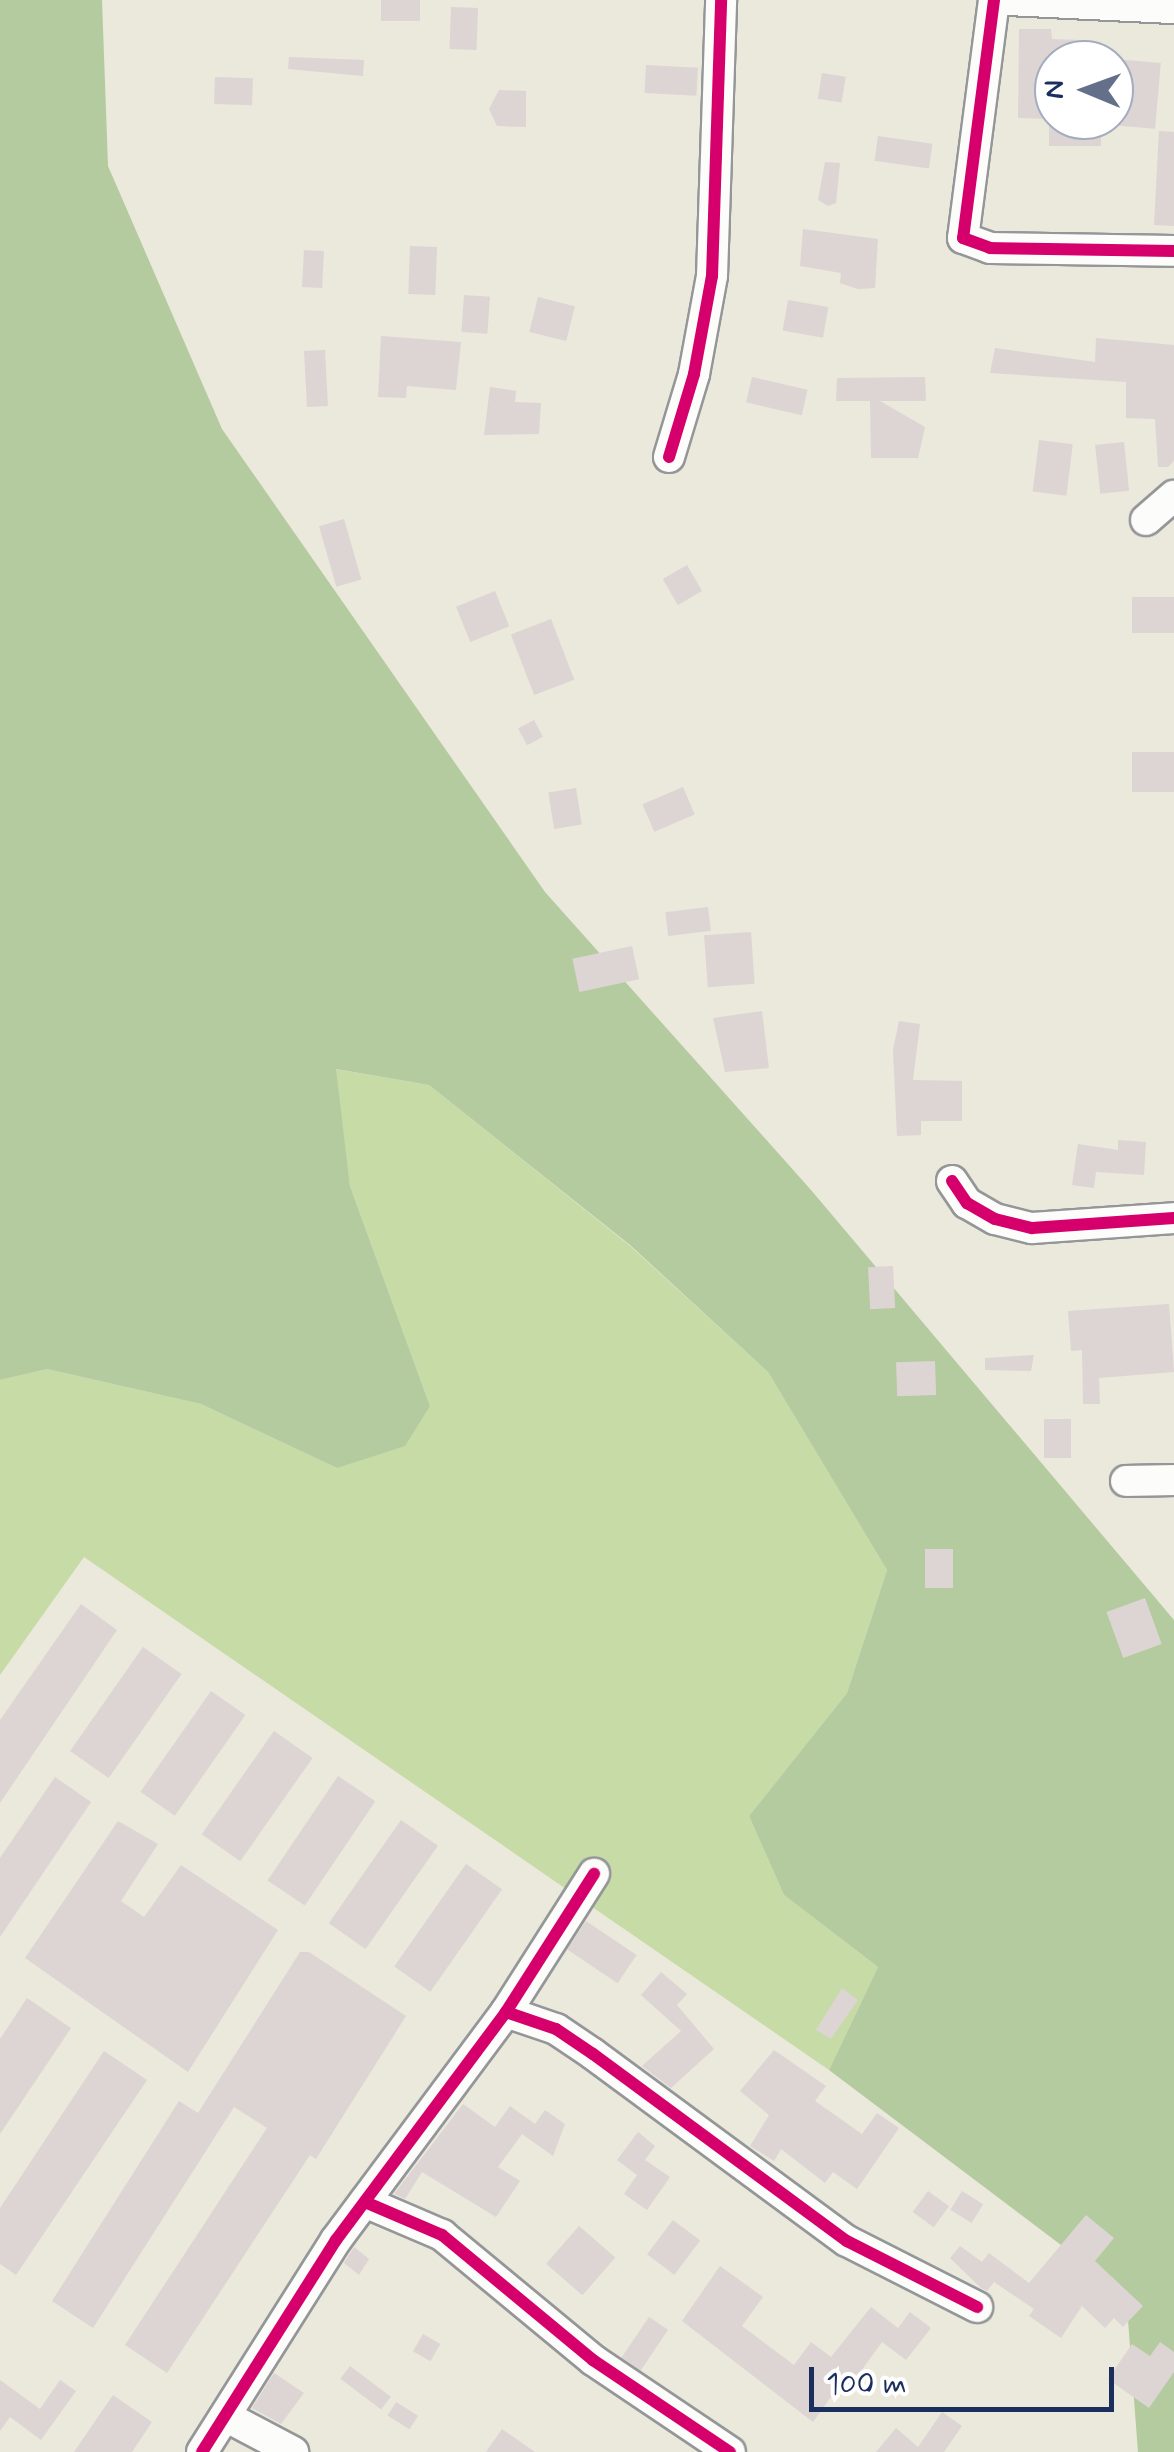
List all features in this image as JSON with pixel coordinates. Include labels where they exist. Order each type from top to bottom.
[{"type":"street","points":[[668,457],[694,374],[712,276],[721,0]]},
{"type":"street","points":[[994,0],[964,238],[990,248],[1174,251]]},
{"type":"street","points":[[1008,0],[1174,8]]},
{"type":"street","points":[[1146,520],[1174,496]]},
{"type":"street","points":[[952,1181],[966,1203],[995,1220],[1032,1228],[1174,1218]]},
{"type":"street","points":[[1126,1481],[1174,1480]]},
{"type":"street","points":[[202,2452],[365,2202],[506,2012],[594,1874]]},
{"type":"street","points":[[506,2012],[556,2029],[594,2054],[847,2241],[977,2308]]},
{"type":"street","points":[[365,2202],[442,2235],[579,2349],[730,2452]]},
{"type":"street","points":[[227,2417],[293,2452]]},
{"type":"green space","points":[[0,0],[102,0],[108,166],[222,429],[545,892],[811,1190],[1174,1620],[1174,2452],[1138,2452],[1126,2294],[829,2070],[878,1967],[784,1895],[749,1816],[847,1693],[887,1570],[768,1372],[630,1245],[429,1085],[336,1069],[350,1186],[430,1406],[405,1446],[337,1468],[201,1404],[47,1369],[0,1380]]},
{"type":"green space","points":[[335,1069],[429,1085],[629,1245],[768,1372],[887,1570],[847,1693],[749,1816],[784,1895],[878,1967],[829,2070],[84,1557],[0,1675],[0,1380],[47,1369],[201,1404],[337,1468],[430,1406],[350,1186]]},
{"type":"building","points":[[381,0],[420,0],[420,21],[381,21]]},
{"type":"building","points":[[451,7],[478,8],[477,50],[450,49]]},
{"type":"building","points":[[1019,29],[1051,29],[1052,39],[1079,40],[1034,40],[1034,118],[1018,118]]},
{"type":"building","points":[[289,57],[364,60],[363,76],[288,69]]},
{"type":"building","points":[[1134,61],[1161,63],[1155,129],[1134,127]]},
{"type":"building","points":[[646,65],[698,68],[696,96],[645,93]]},
{"type":"building","points":[[822,73],[846,77],[842,102],[818,99]]},
{"type":"building","points":[[215,77],[253,78],[252,105],[214,104]]},
{"type":"building","points":[[499,90],[526,91],[526,127],[497,126],[489,109]]},
{"type":"building","points":[[1159,131],[1174,132],[1174,226],[1154,225]]},
{"type":"building","points":[[878,136],[932,144],[929,168],[875,161]]},
{"type":"building","points":[[1049,140],[1101,140],[1101,146],[1049,146]]},
{"type":"building","points":[[825,162],[840,163],[836,203],[828,206],[818,200]]},
{"type":"building","points":[[803,229],[878,239],[875,288],[858,289],[840,283],[841,273],[800,266]]},
{"type":"building","points":[[410,246],[437,247],[435,295],[408,294]]},
{"type":"building","points":[[304,250],[324,251],[322,288],[302,287]]},
{"type":"building","points":[[464,295],[490,297],[487,334],[461,332]]},
{"type":"building","points":[[538,297],[575,306],[566,341],[529,332]]},
{"type":"building","points":[[788,300],[828,307],[823,338],[783,331]]},
{"type":"building","points":[[381,336],[461,342],[456,390],[407,386],[406,398],[378,397]]},
{"type":"building","points":[[1096,338],[1174,345],[1174,461],[1168,467],[1158,467],[1155,419],[1126,418],[1126,382],[990,373],[995,348],[1095,362]]},
{"type":"building","points":[[325,350],[328,406],[307,407],[304,351]]},
{"type":"building","points":[[752,377],[808,390],[802,415],[746,402]]},
{"type":"building","points":[[925,377],[926,401],[880,401],[925,427],[918,458],[871,458],[870,401],[836,401],[837,378]]},
{"type":"building","points":[[490,387],[516,391],[515,402],[541,403],[539,434],[484,435]]},
{"type":"building","points":[[1039,440],[1073,444],[1066,496],[1033,492]]},
{"type":"building","points":[[1124,442],[1129,491],[1100,494],[1095,445]]},
{"type":"building","points":[[344,519],[361,580],[336,587],[319,526]]},
{"type":"building","points":[[687,565],[702,591],[678,605],[663,579]]},
{"type":"building","points":[[495,591],[509,626],[470,642],[456,607]]},
{"type":"building","points":[[1132,597],[1174,597],[1174,633],[1132,633]]},
{"type":"building","points":[[551,619],[574,680],[534,695],[511,634]]},
{"type":"building","points":[[534,720],[543,737],[527,745],[518,728]]},
{"type":"building","points":[[1132,752],[1174,752],[1174,792],[1132,792]]},
{"type":"building","points":[[683,787],[695,815],[654,832],[642,804]]},
{"type":"building","points":[[576,788],[582,825],[554,829],[548,792]]},
{"type":"building","points":[[708,907],[711,931],[668,936],[665,912]]},
{"type":"building","points":[[751,932],[755,984],[708,987],[704,935]]},
{"type":"building","points":[[632,946],[639,979],[579,992],[572,959]]},
{"type":"building","points":[[762,1011],[769,1068],[725,1072],[713,1018]]},
{"type":"building","points":[[899,1021],[920,1024],[913,1080],[962,1081],[962,1121],[921,1121],[921,1135],[897,1136],[893,1050]]},
{"type":"building","points":[[1118,1140],[1146,1142],[1144,1175],[1096,1172],[1094,1188],[1072,1185],[1078,1144],[1118,1150]]},
{"type":"building","points":[[893,1266],[895,1308],[870,1309],[868,1267]]},
{"type":"building","points":[[1169,1304],[1174,1372],[1099,1378],[1100,1404],[1083,1404],[1082,1350],[1071,1351],[1068,1311]]},
{"type":"building","points":[[1034,1355],[1031,1371],[985,1370],[985,1358]]},
{"type":"building","points":[[935,1361],[936,1395],[897,1396],[896,1362]]},
{"type":"building","points":[[1044,1419],[1071,1419],[1071,1458],[1044,1458]]},
{"type":"building","points":[[925,1549],[953,1549],[953,1588],[925,1588]]},
{"type":"building","points":[[1145,1598],[1162,1644],[1123,1658],[1106,1612]]},
{"type":"building","points":[[81,1604],[117,1630],[0,1803],[0,1720]]},
{"type":"building","points":[[143,1647],[182,1674],[109,1778],[70,1751]]},
{"type":"building","points":[[211,1691],[245,1715],[175,1816],[140,1792]]},
{"type":"building","points":[[274,1731],[313,1758],[240,1861],[202,1834]]},
{"type":"building","points":[[338,1776],[375,1801],[305,1906],[268,1880]]},
{"type":"building","points":[[55,1777],[91,1802],[0,1937],[0,1858]]},
{"type":"building","points":[[401,1820],[438,1846],[366,1949],[329,1923]]},
{"type":"building","points":[[118,1821],[158,1844],[121,1901],[144,1917],[181,1865],[278,1930],[188,2072],[25,1958]]},
{"type":"building","points":[[466,1864],[502,1889],[430,1992],[394,1966]]},
{"type":"building","points":[[586,1921],[637,1955],[618,1983],[567,1949]]},
{"type":"building","points":[[300,1952],[309,1952],[406,2016],[316,2159],[310,2155],[167,2373],[125,2345],[267,2128],[234,2107],[93,2328],[52,2301],[179,2101],[198,2113]]},
{"type":"building","points":[[661,1972],[687,1994],[677,2005],[714,2049],[671,2088],[642,2066],[681,2031],[641,1995]]},
{"type":"building","points":[[842,1988],[858,2000],[831,2039],[816,2030]]},
{"type":"building","points":[[27,1998],[71,2028],[0,2134],[0,2039]]},
{"type":"building","points":[[774,2050],[826,2086],[815,2101],[862,2134],[877,2113],[899,2128],[857,2189],[833,2172],[825,2183],[781,2149],[774,2161],[750,2146],[769,2115],[740,2091]]},
{"type":"building","points":[[104,2051],[147,2080],[16,2275],[0,2264],[0,2208]]},
{"type":"building","points":[[463,2104],[495,2127],[510,2106],[535,2124],[545,2110],[565,2124],[553,2156],[522,2134],[498,2167],[520,2181],[496,2217],[422,2172],[405,2199],[394,2194]]},
{"type":"building","points":[[638,2132],[655,2146],[645,2160],[670,2177],[647,2210],[624,2194],[637,2175],[617,2160]]},
{"type":"building","points":[[928,2191],[949,2206],[934,2227],[913,2212]]},
{"type":"building","points":[[962,2191],[983,2204],[972,2223],[950,2210]]},
{"type":"building","points":[[1086,2215],[1114,2238],[1095,2261],[1143,2306],[1123,2327],[1114,2318],[1105,2328],[1082,2306],[1061,2338],[1029,2316],[1034,2309],[994,2282],[987,2291],[981,2288],[950,2258],[960,2246],[982,2262],[989,2253],[1029,2283]]},
{"type":"building","points":[[673,2220],[700,2240],[674,2275],[647,2254]]},
{"type":"building","points":[[579,2226],[615,2257],[582,2295],[546,2264]]},
{"type":"building","points":[[354,2247],[369,2259],[359,2275],[344,2263]]},
{"type":"building","points":[[720,2266],[763,2297],[742,2326],[794,2365],[811,2342],[831,2357],[871,2307],[898,2328],[910,2312],[931,2328],[906,2360],[882,2342],[845,2393],[838,2387],[813,2422],[682,2321]]},
{"type":"building","points":[[649,2317],[668,2330],[641,2370],[622,2358]]},
{"type":"building","points":[[423,2334],[440,2344],[430,2361],[413,2351]]},
{"type":"building","points":[[1160,2342],[1174,2352],[1174,2372],[1149,2408],[1108,2379],[1132,2344],[1150,2356]]},
{"type":"building","points":[[350,2366],[391,2397],[381,2409],[340,2379]]},
{"type":"building","points":[[274,2373],[304,2393],[281,2424],[252,2408]]},
{"type":"building","points":[[0,2380],[40,2409],[60,2380],[76,2391],[41,2440],[10,2417],[0,2431]]},
{"type":"building","points":[[113,2395],[152,2422],[132,2452],[74,2452]]},
{"type":"building","points":[[396,2402],[418,2416],[410,2429],[388,2416]]},
{"type":"building","points":[[942,2412],[962,2426],[944,2452],[876,2452],[896,2428],[918,2447]]},
{"type":"building","points":[[502,2429],[535,2452],[486,2452]]},
{"type":"cycle path","points":[[669,457],[694,374],[712,276],[721,0]]},
{"type":"cycle path","points":[[994,0],[963,238],[990,248],[1174,251]]},
{"type":"cycle path","points":[[952,1181],[967,1203],[995,1219],[1032,1228],[1174,1218]]},
{"type":"cycle path","points":[[202,2452],[336,2240],[506,2012],[594,1874]]},
{"type":"cycle path","points":[[506,2012],[556,2029],[847,2241],[977,2307]]},
{"type":"cycle path","points":[[365,2202],[442,2235],[593,2360],[730,2452]]}]
